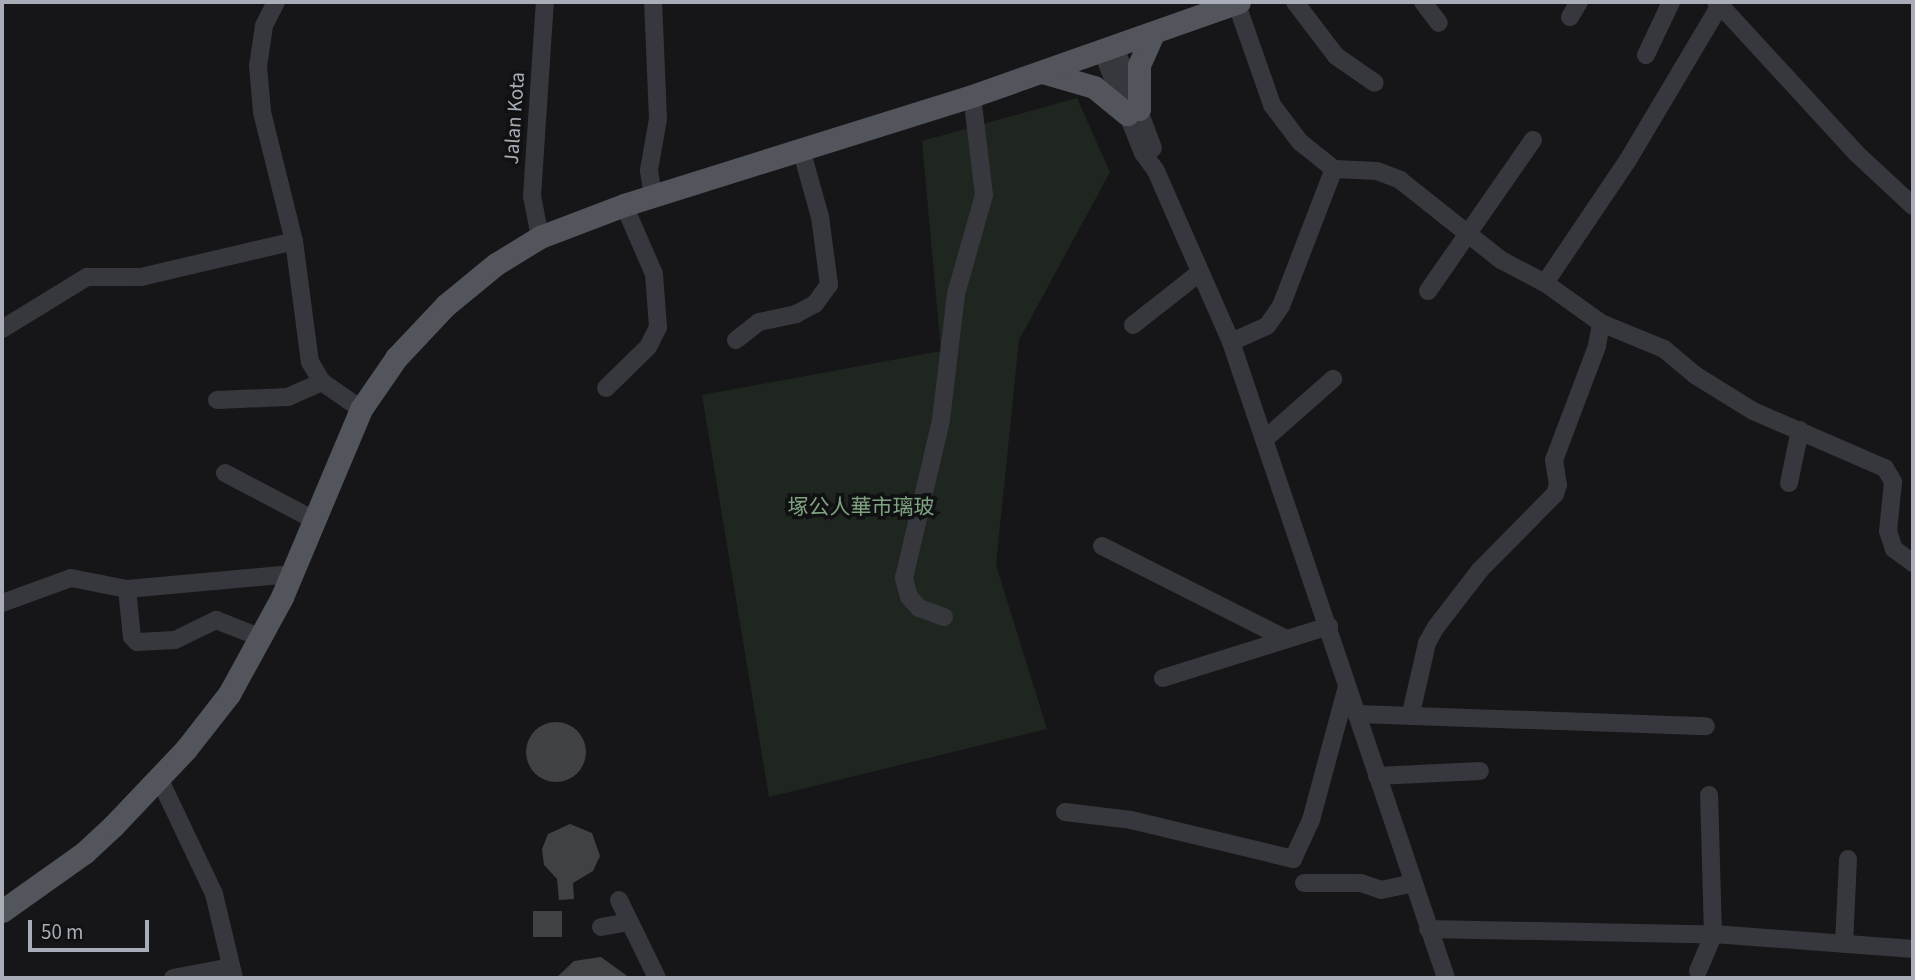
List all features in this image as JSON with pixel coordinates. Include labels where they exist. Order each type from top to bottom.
[{"type":"main road","points":[[2,911],[83,853],[159,778],[229,694],[262,638],[292,575],[361,409],[396,358],[446,305],[496,264],[540,237],[624,205],[972,96],[1237,2]]},
{"type":"main road","points":[[1042,72],[1094,87],[1133,111],[1139,65],[1153,33]]},
{"type":"street","points":[[276,2],[264,26],[258,66],[262,112],[294,241],[310,362],[322,382],[361,409]]},
{"type":"street","name":"Jalan Kota","points":[[540,237],[532,196],[545,2]]},
{"type":"street","points":[[653,2],[659,119],[649,170],[653,196]]},
{"type":"street","points":[[1237,2],[1278,115],[1300,142],[1334,169],[1377,171],[1400,180],[1501,260],[1545,283],[1601,323],[1664,349],[1718,391],[1890,472],[1888,531],[1894,549],[1913,563]]},
{"type":"street","points":[[1295,2],[1336,56],[1375,83]]},
{"type":"street","points":[[1423,2],[1438,23]]},
{"type":"street","points":[[1646,55],[1671,2]]},
{"type":"street","points":[[1545,283],[1628,160],[1718,4],[1856,153],[1913,205]]},
{"type":"street","points":[[1108,49],[1133,111],[1153,149],[1153,165],[1231,342],[1329,626],[1428,929],[1447,978]]},
{"type":"street","points":[[944,618],[919,608],[909,597],[904,578],[941,420],[956,293],[984,195],[972,96]]},
{"type":"street","points":[[1428,291],[1533,140]]},
{"type":"street","points":[[736,340],[759,322],[815,304],[829,285],[820,217],[801,149]]},
{"type":"street","points":[[1231,342],[1266,326],[1281,306],[1334,169]]},
{"type":"street","points":[[606,388],[648,348],[659,327],[654,274],[624,205]]},
{"type":"street","points":[[2,329],[87,277],[141,277],[294,241]]},
{"type":"street","points":[[1133,325],[1199,273]]},
{"type":"street","points":[[1411,713],[1427,643],[1436,626],[1480,570],[1555,494],[1554,460],[1597,346],[1601,323]]},
{"type":"street","points":[[1265,439],[1333,379]]},
{"type":"street","points":[[217,400],[288,397],[322,382]]},
{"type":"street","points":[[1789,483],[1800,430]]},
{"type":"street","points":[[225,473],[314,520]]},
{"type":"street","points":[[1102,546],[1286,639]]},
{"type":"street","points":[[2,603],[71,578],[127,589],[292,575]]},
{"type":"street","points":[[127,589],[132,637],[137,642],[176,640],[216,620],[262,638]]},
{"type":"street","points":[[1163,678],[1329,626]]},
{"type":"street","points":[[1065,812],[1131,820],[1280,859],[1296,858],[1348,687]]},
{"type":"street","points":[[1357,714],[1411,713],[1706,726]]},
{"type":"street","points":[[1377,776],[1480,771]]},
{"type":"street","points":[[159,778],[214,894],[233,973],[173,978]]},
{"type":"street","points":[[1698,971],[1713,935],[1710,795]]},
{"type":"street","points":[[1844,944],[1848,859]]},
{"type":"street","points":[[1304,883],[1361,883],[1381,890],[1413,883]]},
{"type":"street","points":[[619,900],[657,978]]},
{"type":"street","points":[[601,927],[630,922]]},
{"type":"street","points":[[1428,929],[1713,935],[1913,948]]},
{"type":"green space","name":"塚公人華市璃玻","points":[[1077,98],[1110,172],[1019,340],[996,565],[1047,729],[769,797],[702,395],[941,351],[922,141]]},
{"type":"building","points":[[556,722],[577,731],[586,752],[577,773],[556,782],[535,773],[526,752],[535,731]]},
{"type":"building","points":[[570,824],[592,833],[600,856],[593,871],[573,883],[574,899],[559,900],[557,879],[544,865],[542,849],[548,834]]},
{"type":"building","points":[[533,911],[562,911],[562,937],[533,937]]},
{"type":"building","points":[[601,957],[630,978],[556,978],[574,961]]}]
